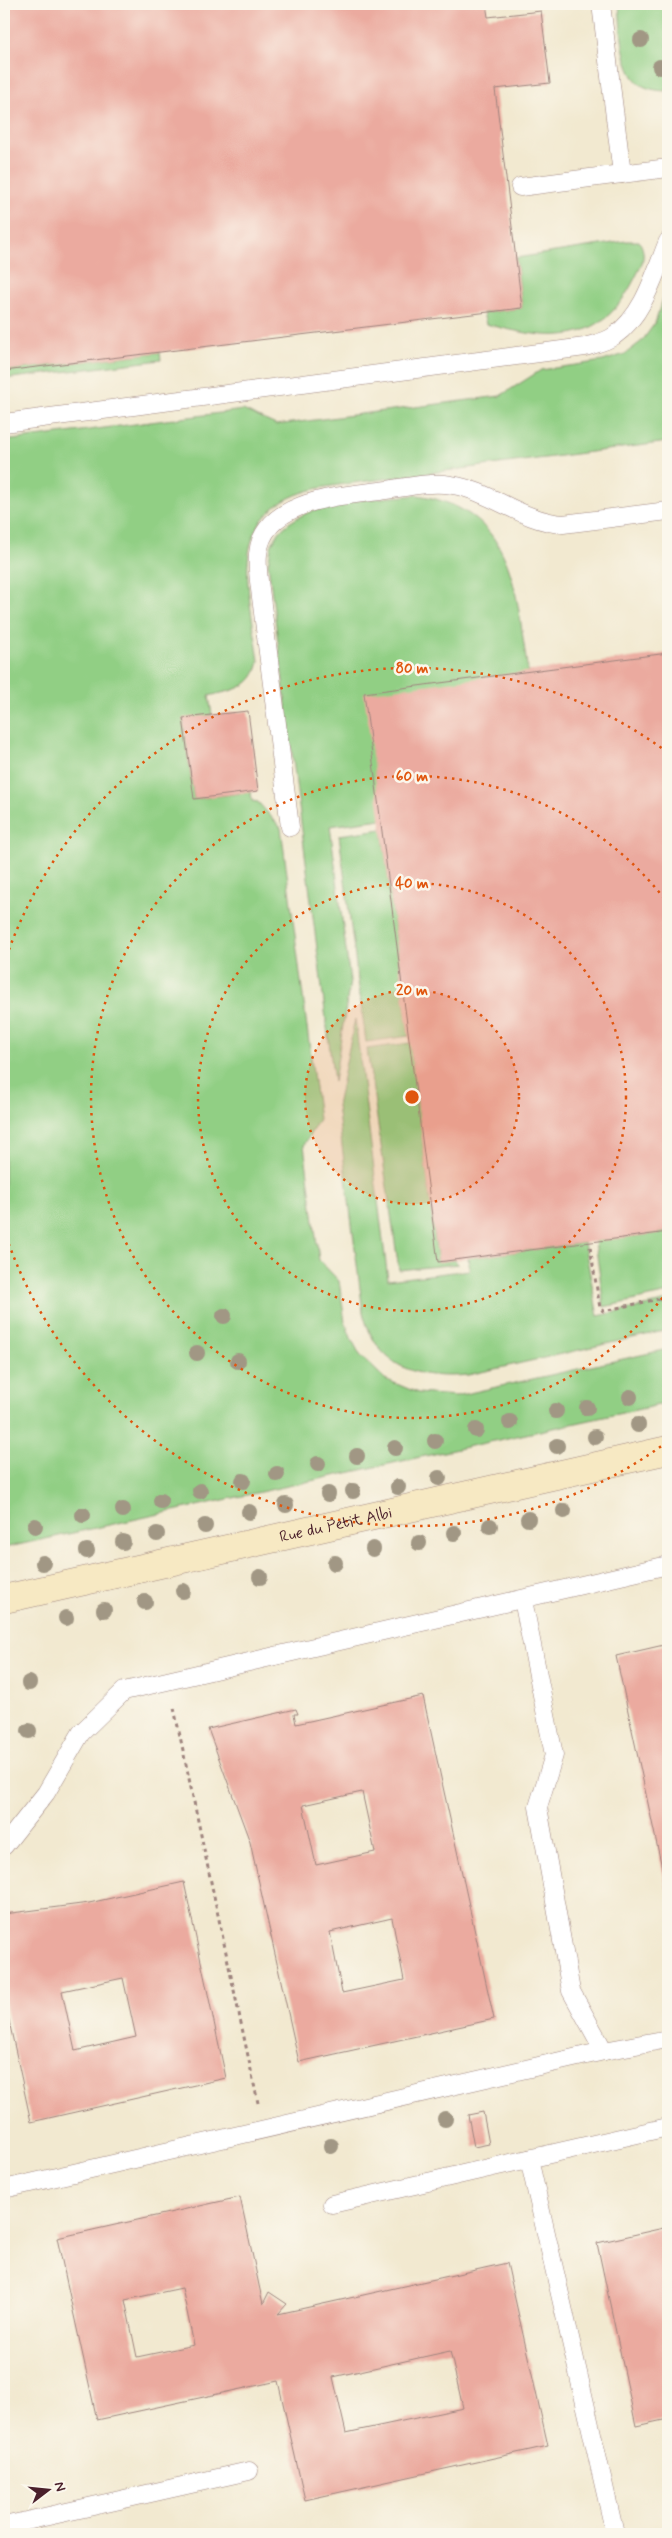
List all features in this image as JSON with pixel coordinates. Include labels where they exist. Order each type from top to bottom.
[{"type":"street","name":"Rue du Petit Albi","points":[[4,1599],[668,1450]]},
{"type":"lane","points":[[601,4],[622,174]]},
{"type":"lane","points":[[520,187],[668,168]]},
{"type":"lane","points":[[4,424],[584,347],[614,336],[632,316],[648,290],[668,241]]},
{"type":"lane","points":[[290,827],[259,581],[258,553],[262,538],[285,514],[315,501],[337,496],[440,484],[466,489],[548,523],[563,524],[668,511]]},
{"type":"lane","points":[[4,1846],[46,1794],[81,1733],[124,1691],[668,1565]]},
{"type":"lane","points":[[523,1600],[554,1755],[538,1807],[571,1991],[604,2052]]},
{"type":"lane","points":[[4,2189],[668,2039]]},
{"type":"lane","points":[[332,2204],[668,2127]]},
{"type":"lane","points":[[530,2159],[616,2534]]},
{"type":"lane","points":[[4,2526],[249,2470]]},
{"type":"path","points":[[590,1247],[600,1308],[603,1311],[668,1297]]},
{"type":"path","points":[[168,1680],[263,2130]]},
{"type":"green space","points":[[619,4],[668,4],[668,91],[645,87],[631,73],[624,50]]},
{"type":"green space","points":[[626,241],[639,241],[643,251],[641,265],[620,302],[605,318],[588,328],[570,334],[551,335],[531,334],[486,324],[483,313],[522,308],[516,258]]},
{"type":"green space","points":[[668,295],[668,442],[345,484],[311,490],[283,501],[264,517],[253,537],[248,559],[248,584],[259,661],[256,670],[247,683],[241,687],[209,696],[212,715],[183,719],[194,799],[251,792],[252,801],[258,802],[281,828],[319,1119],[304,1145],[319,1260],[339,1281],[345,1322],[360,1355],[385,1379],[418,1393],[456,1396],[668,1349],[668,1403],[4,1548],[4,441],[243,410],[276,425],[500,396],[541,370],[603,361],[625,354],[642,341],[655,323],[663,299]]},
{"type":"green space","points":[[160,352],[161,360],[4,379],[4,371]]},
{"type":"green space","points":[[418,495],[451,504],[475,518],[493,537],[505,560],[514,585],[528,672],[381,819],[330,826],[350,981],[334,1082],[268,563],[272,544],[282,529],[297,518],[337,504],[359,500]]},
{"type":"green space","points":[[382,829],[409,1036],[366,1042],[339,835]]},
{"type":"green space","points":[[355,1019],[388,1280],[470,1270],[468,1258],[584,1243],[598,1316],[668,1301],[668,1330],[468,1375],[431,1375],[415,1372],[401,1366],[388,1357],[378,1346],[369,1331],[363,1312],[337,1106]]},
{"type":"green space","points":[[410,1043],[438,1262],[455,1260],[458,1264],[399,1270],[367,1049]]},
{"type":"green space","points":[[668,1232],[668,1293],[604,1307],[595,1241]]},
{"type":"building","points":[[4,4],[486,4],[488,17],[541,11],[550,83],[495,89],[522,308],[4,371]]},
{"type":"building","points":[[668,653],[668,1232],[438,1262],[364,693]]},
{"type":"building","points":[[248,711],[258,791],[194,799],[183,718]]},
{"type":"building","points":[[668,1644],[668,1891],[667,1891],[616,1656]]},
{"type":"building","points":[[423,1696],[494,2019],[299,2062],[250,1842],[208,1729],[296,1709],[298,1714],[294,1714],[296,1724]],"holes":[[[362,1792],[375,1852],[316,1865],[303,1805]],[[392,1918],[404,1980],[342,1993],[330,1932]]]},
{"type":"building","points":[[184,1882],[226,2078],[31,2122],[4,1998],[4,1914],[89,1903]],"holes":[[[123,1978],[136,2037],[75,2051],[62,1991]]]},
{"type":"building","points":[[483,2112],[489,2144],[474,2147],[468,2115]]},
{"type":"building","points":[[240,2197],[263,2304],[269,2292],[287,2304],[278,2314],[507,2263],[548,2446],[305,2500],[278,2381],[97,2420],[57,2238]],"holes":[[[182,2288],[194,2345],[137,2357],[125,2300]],[[450,2351],[463,2408],[346,2433],[333,2377]]]},
{"type":"building","points":[[668,2227],[668,2419],[636,2426],[597,2243]]}]
